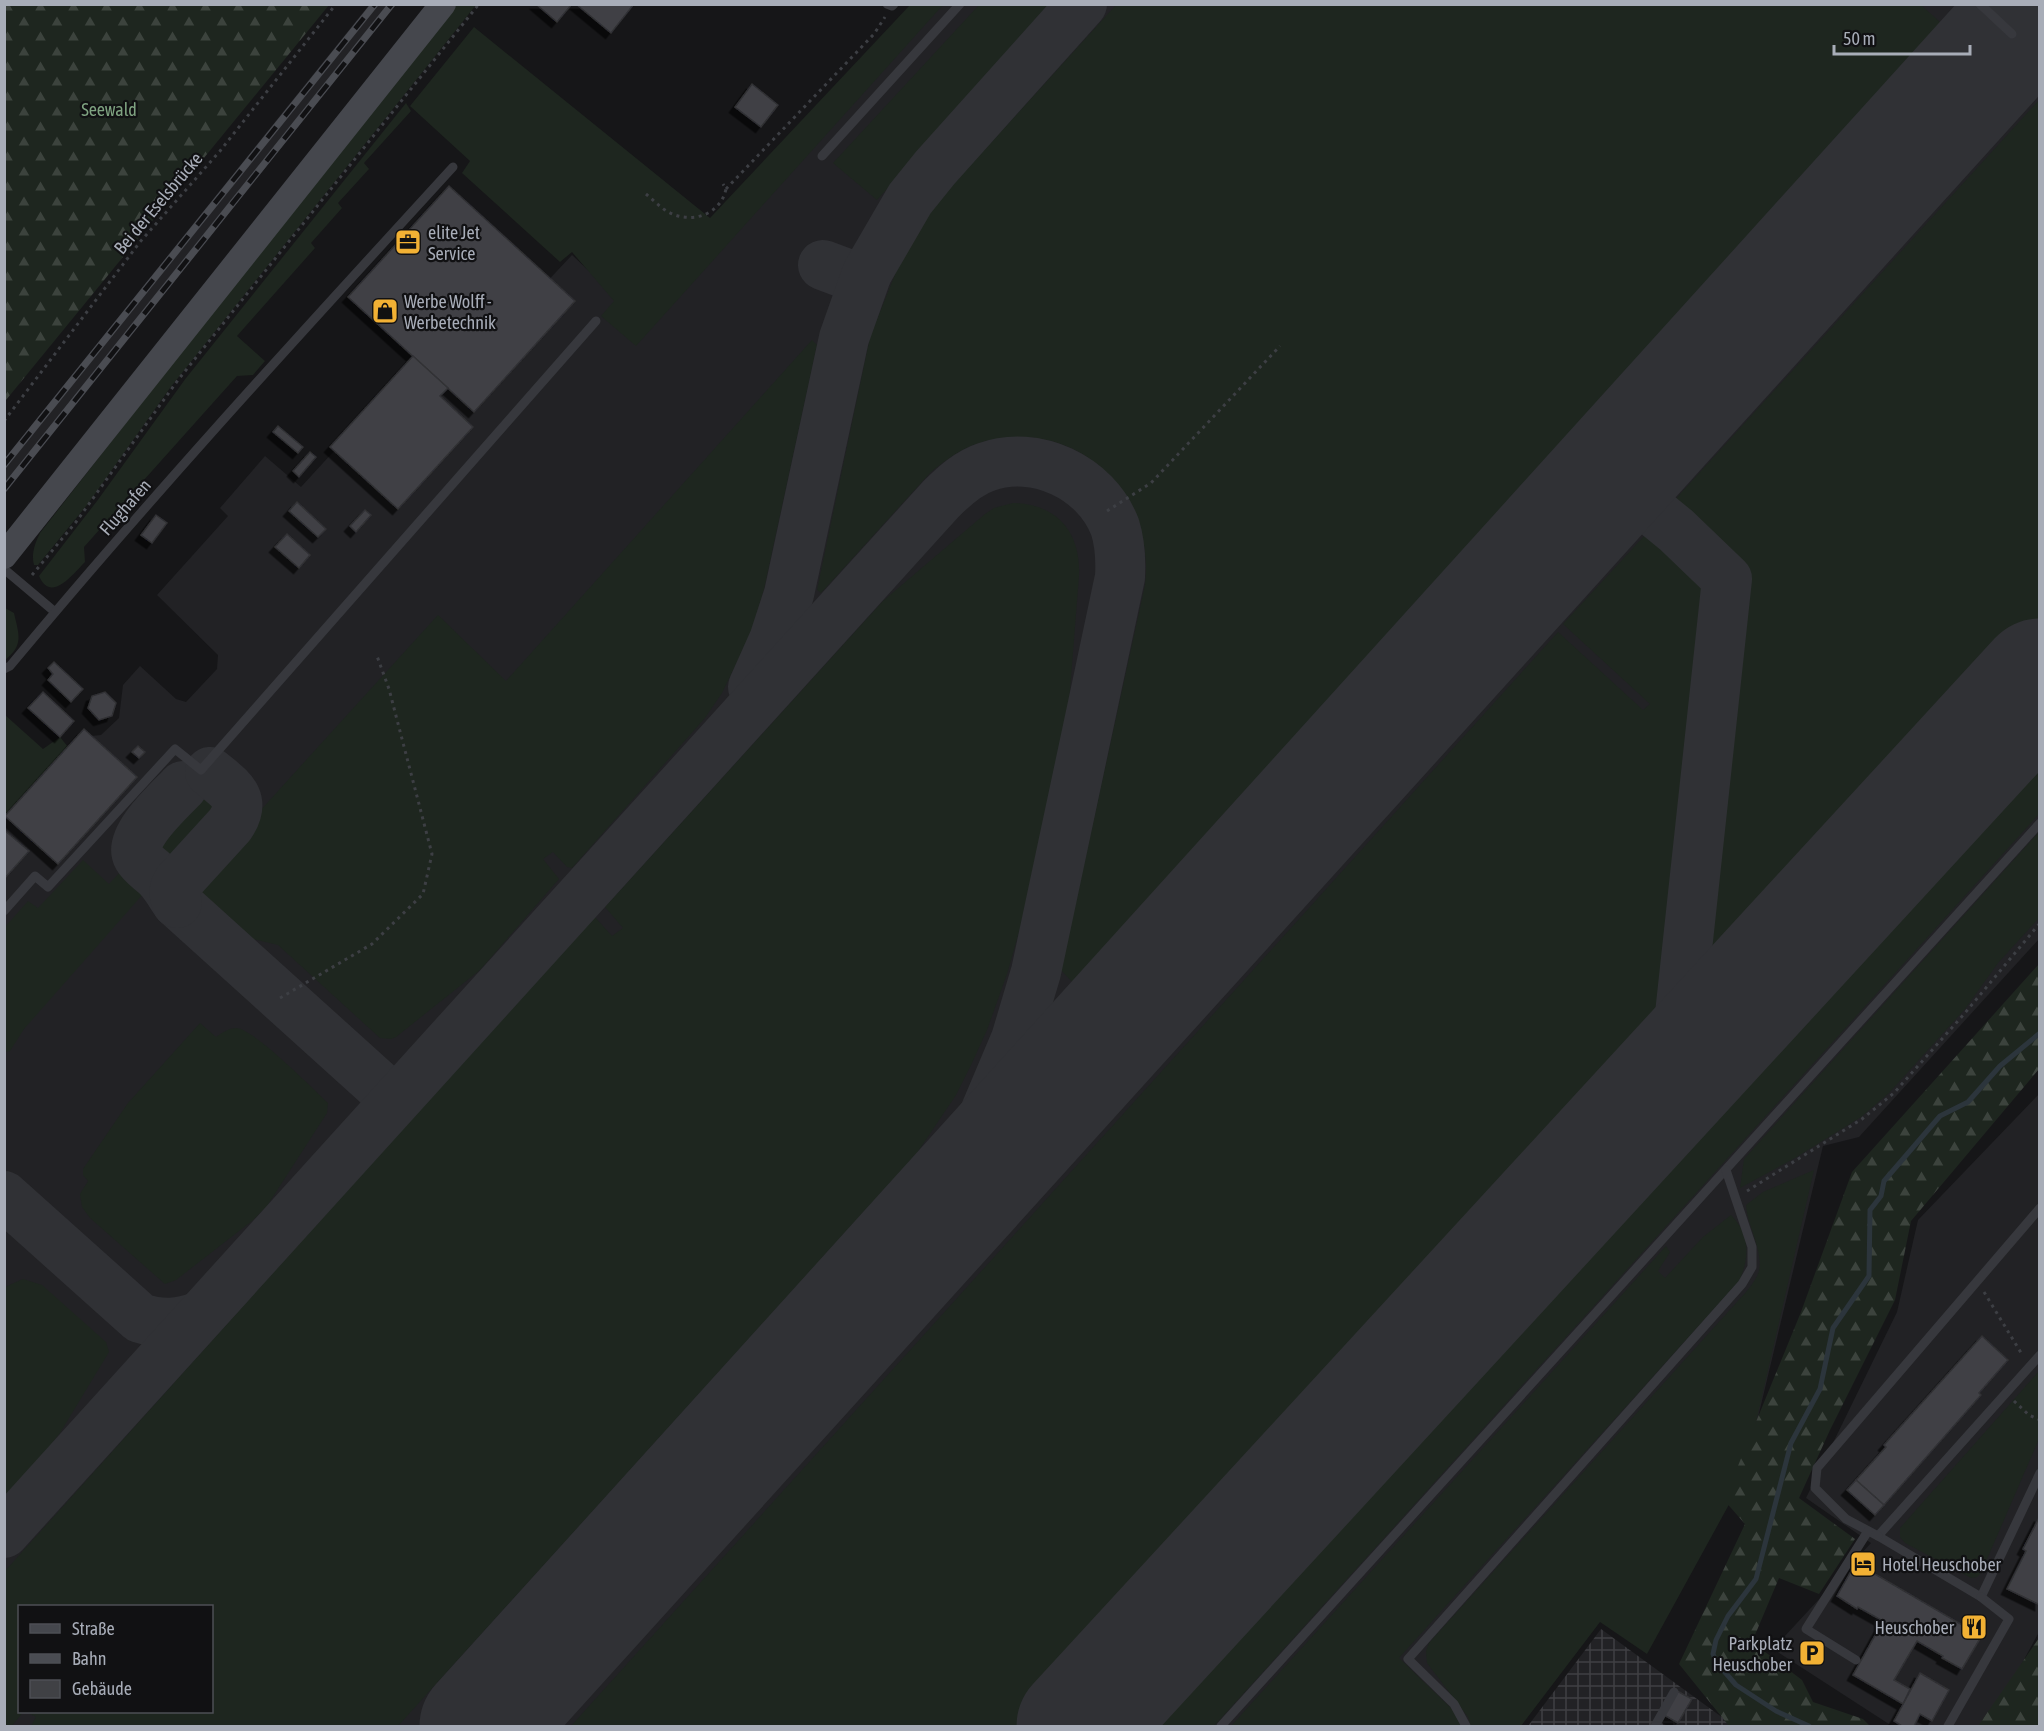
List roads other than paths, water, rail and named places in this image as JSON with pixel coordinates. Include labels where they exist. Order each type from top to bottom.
[{"type":"street","points":[[4,556],[443,4]]},
{"type":"lane","points":[[822,156],[960,4]]},
{"type":"lane","points":[[1980,4],[2013,34]]},
{"type":"lane","name":"Flughafen","points":[[4,669],[10,666],[270,366],[453,166]]},
{"type":"lane","points":[[4,911],[35,876],[48,888],[175,749],[201,770],[596,321]]},
{"type":"lane","points":[[4,569],[55,612]]},
{"type":"lane","points":[[1221,1726],[2040,823]]},
{"type":"lane","points":[[1466,1726],[1454,1704],[1408,1659],[1742,1284],[1752,1267],[1752,1247],[1726,1170]]},
{"type":"lane","points":[[1948,1726],[2009,1619],[1981,1597],[1846,1519],[1815,1488],[1817,1468],[2040,1208]]},
{"type":"lane","points":[[1878,1536],[2040,1355]]},
{"type":"lane","points":[[1981,1597],[2040,1473]]},
{"type":"lane","points":[[1856,1660],[1806,1629],[1868,1531]]},
{"type":"lane","points":[[1655,1726],[1674,1692]]},
{"type":"waterway","points":[[1809,1726],[1776,1711],[1736,1685],[1717,1663],[1713,1654],[1716,1640],[1728,1616],[1756,1579],[1791,1443],[1820,1389],[1833,1328],[1869,1276],[1870,1210],[1881,1196],[1884,1181],[1940,1116],[1968,1102],[2000,1066],[2040,1033]]},
{"type":"railway","points":[[4,465],[375,4]]},
{"type":"railway","points":[[4,489],[392,4]]},
{"type":"place","name":"elite Jet Service","points":[[408,242]]},
{"type":"place","name":"Werbe Wolff - Werbetechnik","points":[[385,311]]},
{"type":"place","name":"Hotel Heuschober","points":[[1863,1564]]},
{"type":"place","name":"Heuschober","points":[[1974,1627]]},
{"type":"place","name":"Parkplatz Heuschober","points":[[1812,1653]]},
{"type":"park label","name":"Seewald","points":[[109,109]]}]
